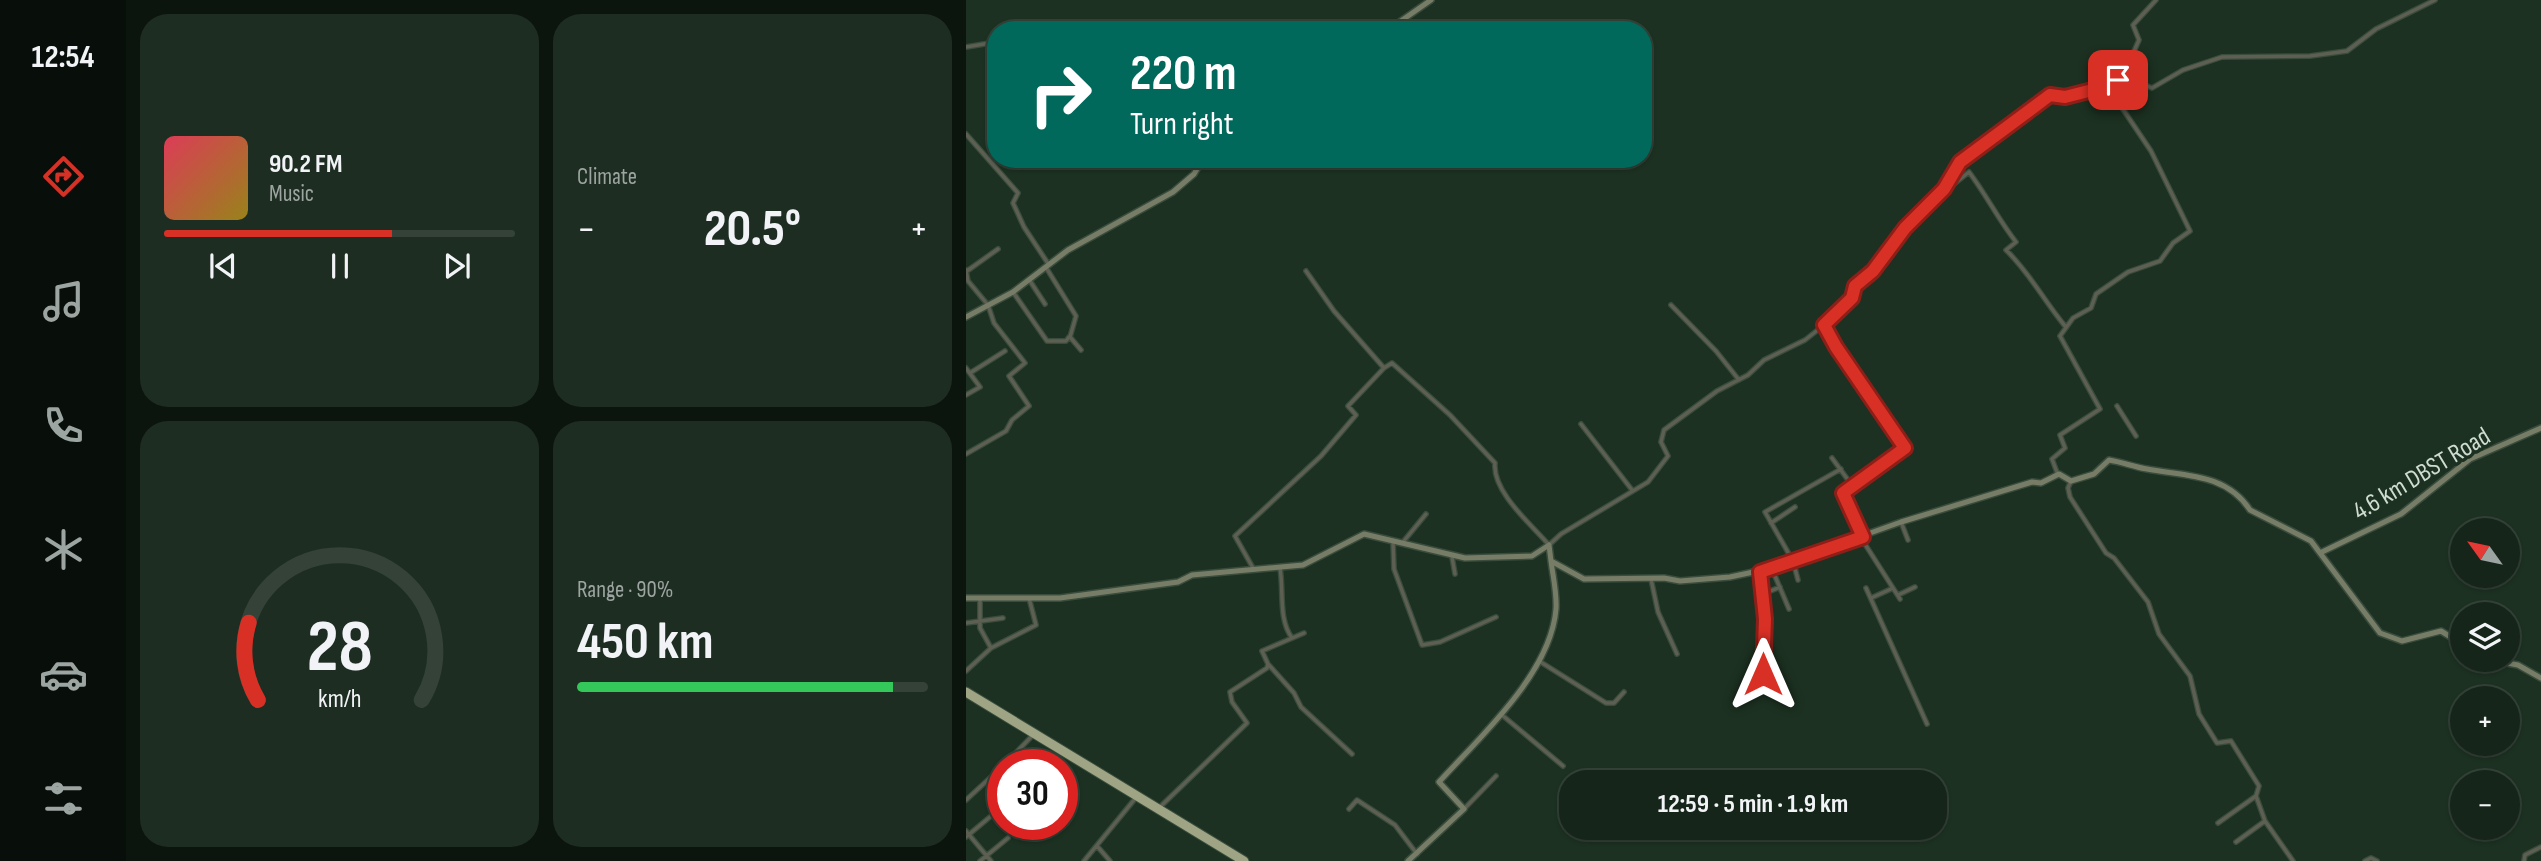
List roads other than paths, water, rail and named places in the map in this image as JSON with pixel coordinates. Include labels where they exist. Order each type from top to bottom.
[{"type":"highway","points":[[966,692],[1234,861]]},
{"type":"highway","points":[[966,699],[1244,861]]},
{"type":"street","points":[[1401,21],[1431,0]]},
{"type":"street","points":[[966,598],[1060,598],[1178,582],[1192,575],[1303,565],[1364,534],[1452,557],[1532,556],[1561,534],[1647,482],[1668,456],[1661,442],[1664,430],[1764,360],[1805,340],[1824,325],[1852,298],[1855,286],[1873,271],[1905,228],[1947,183],[1960,162],[2050,95],[2065,97],[2108,86],[2123,76],[2139,40],[2133,25],[2157,0]]},
{"type":"street","points":[[2123,76],[2152,88],[2183,70],[2222,57],[2310,56],[2347,51],[2376,29],[2435,0]]},
{"type":"street","points":[[966,47],[987,44]]},
{"type":"street","points":[[2108,86],[2151,151],[2190,231],[2173,243],[2161,261],[2128,272],[2096,294],[2091,308],[2065,327],[2060,336],[2100,409],[2060,435],[2065,449],[2052,459],[2057,475],[2071,481],[2094,474],[2109,460],[2143,469],[2185,472],[2217,482],[2245,502],[2250,510],[2311,541],[2322,552],[2380,633],[2402,640],[2441,631],[2450,636]]},
{"type":"street","points":[[966,135],[987,158]]},
{"type":"street","points":[[996,168],[1018,193],[1013,203],[1076,316],[1070,337],[1066,341],[1046,341],[1013,292]]},
{"type":"street","points":[[966,317],[1030,281],[1068,250],[1174,192],[1198,168]]},
{"type":"street","points":[[1947,183],[1954,184],[1969,172],[1991,200],[1992,211],[2016,242],[2006,250],[2026,269],[2048,306],[2065,327]]},
{"type":"street","points":[[966,454],[1006,431],[1012,420],[1029,406],[1009,376],[1026,363],[994,323],[988,305],[968,281],[966,270],[998,249]]},
{"type":"street","points":[[1306,271],[1334,311],[1384,368]]},
{"type":"street","points":[[1030,281],[1045,304]]},
{"type":"street","points":[[1671,305],[1716,351],[1739,380]]},
{"type":"street","points":[[1824,325],[1905,448],[1843,493],[1891,589],[1899,597],[1915,587]]},
{"type":"street","points":[[1070,337],[1081,350]]},
{"type":"street","points":[[970,373],[1005,351]]},
{"type":"street","points":[[1253,568],[1235,536],[1321,456],[1356,415],[1348,406],[1384,368],[1392,363],[1468,432],[1495,463],[1494,471],[1514,509],[1549,545],[1556,609],[1551,634],[1538,661],[1502,715],[1439,782],[1464,809]]},
{"type":"street","points":[[966,368],[980,387],[966,395]]},
{"type":"street","points":[[2117,406],[2136,436]]},
{"type":"street","points":[[1581,424],[1632,490]]},
{"type":"street","name":"4.6 km DBST Road","points":[[2322,552],[2401,514],[2470,459],[2541,428]]},
{"type":"street","points":[[1832,458],[1852,485]]},
{"type":"street","points":[[1798,580],[1793,561],[1765,512],[1841,469]]},
{"type":"street","points":[[1551,561],[1584,579],[1696,580],[1760,572],[1901,522],[2032,482],[2041,483],[2057,475]]},
{"type":"street","points":[[2071,481],[2068,488],[2070,497],[2106,553],[2114,558],[2148,602],[2159,634],[2190,676],[2203,721],[2217,743],[2231,741],[2259,786],[2256,796],[2265,821],[2293,861]]},
{"type":"street","points":[[1771,523],[1795,508]]},
{"type":"street","points":[[1402,544],[1426,514]]},
{"type":"street","points":[[1901,522],[1908,540]]},
{"type":"street","points":[[1393,542],[1394,569],[1422,645],[1440,642],[1496,617]]},
{"type":"street","points":[[1452,557],[1455,574]]},
{"type":"street","points":[[1279,566],[1282,604],[1292,638]]},
{"type":"street","points":[[1772,568],[1789,609]]},
{"type":"street","points":[[1760,572],[1763,594],[1761,682]]},
{"type":"street","points":[[1651,579],[1658,612],[1677,654]]},
{"type":"street","points":[[1763,594],[1780,587]]},
{"type":"street","points":[[1866,588],[1927,724]]},
{"type":"street","points":[[1871,598],[1891,589]]},
{"type":"street","points":[[980,598],[980,628],[991,648]]},
{"type":"street","points":[[966,671],[991,648],[1036,625],[1029,598]]},
{"type":"street","points":[[966,623],[1003,618]]},
{"type":"street","points":[[1304,633],[1262,650],[1268,664],[1294,693],[1301,707],[1352,754]]},
{"type":"street","points":[[1538,661],[1606,703],[1614,703],[1624,692]]},
{"type":"street","points":[[1158,809],[1247,723],[1232,702],[1230,692],[1263,671],[1268,664]]},
{"type":"street","points":[[2520,666],[2540,677]]},
{"type":"street","points":[[1502,715],[1563,766]]},
{"type":"street","points":[[1020,749],[1033,736]]},
{"type":"street","points":[[1408,861],[1496,776]]},
{"type":"street","points":[[966,800],[987,780]]},
{"type":"street","points":[[2218,823],[2256,796]]},
{"type":"street","points":[[1084,861],[1134,800]]},
{"type":"street","points":[[1349,809],[1357,800],[1395,825],[1417,854]]},
{"type":"street","points":[[987,818],[967,834],[991,861]]},
{"type":"street","points":[[2252,828],[2265,821]]},
{"type":"street","points":[[2236,842],[2265,821]]},
{"type":"street","points":[[980,861],[1005,840]]},
{"type":"street","points":[[1097,846],[1110,861]]},
{"type":"street","points":[[2524,861],[2525,855],[2541,847]]},
{"type":"street","points":[[2365,861],[2371,858],[2377,861]]}]
